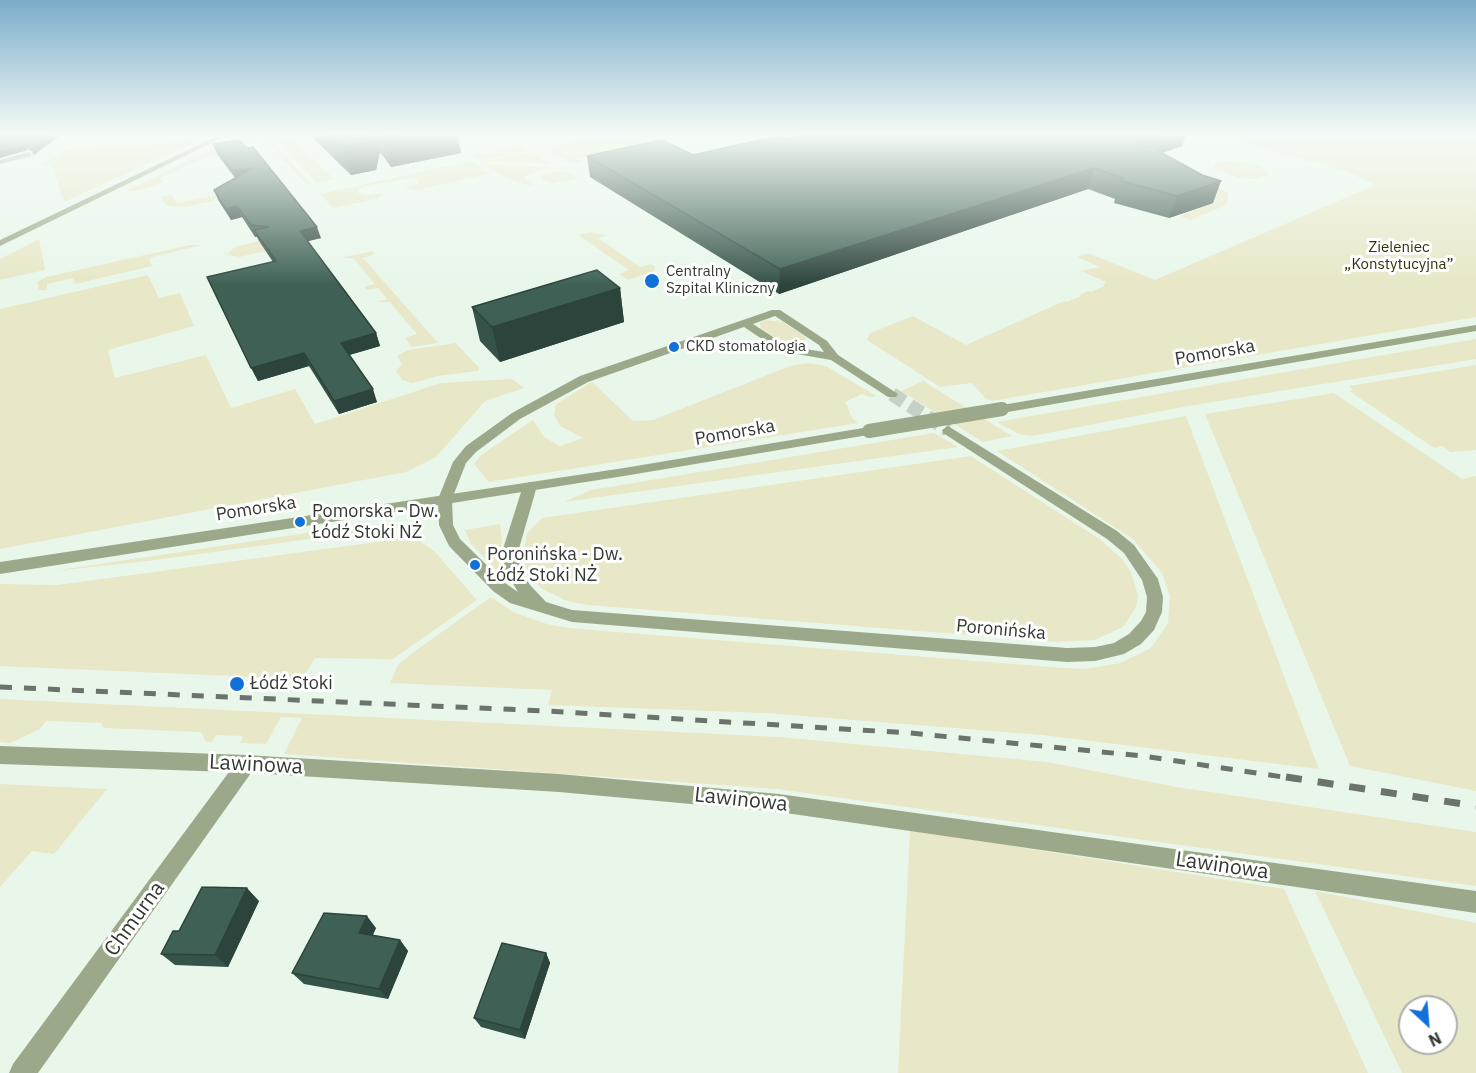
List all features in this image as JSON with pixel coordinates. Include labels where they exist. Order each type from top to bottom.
[{"type":"street","points":[[0,243],[121,185]]},
{"type":"street","name":"Poronińska","points":[[834,357],[823,343],[776,312],[584,379],[516,416],[471,449],[456,471],[445,499],[446,525],[454,542],[499,587],[516,599],[542,609],[572,616],[1067,655],[1095,654],[1118,648],[1135,639],[1148,625],[1154,612],[1155,597],[1150,579],[1129,549],[948,430]]},
{"type":"street","points":[[746,323],[784,349],[834,357],[892,394]]},
{"type":"street","name":"Pomorska","points":[[0,568],[869,431],[1476,328]]},
{"type":"street","points":[[530,486],[510,552],[518,579],[542,609]]},
{"type":"street","name":"Lawinowa","points":[[0,755],[246,764],[559,783],[779,803],[1476,902]]},
{"type":"street","name":"Chmurna","points":[[22,1073],[246,764]]},
{"type":"green space","points":[[58,185],[101,185],[64,202]]},
{"type":"green space","points":[[138,185],[156,185],[136,191],[126,191]]},
{"type":"green space","points":[[361,185],[370,185],[358,190],[358,193],[367,195],[385,193],[377,199],[333,208],[320,194]]},
{"type":"green space","points":[[414,185],[438,185],[415,190],[403,188]]},
{"type":"green space","points":[[1191,185],[1212,185],[1220,188],[1228,193],[1228,202],[1222,207],[1190,220],[1180,216],[1212,203],[1207,199],[1218,194]]},
{"type":"green space","name":"Zieleniec „Konstytucyjna”","points":[[1375,185],[1476,185],[1476,317],[992,401],[985,398],[972,383],[940,387],[867,340],[870,333],[913,316],[966,345],[1064,301],[1067,302],[1088,291],[1091,292],[1105,286],[1103,285],[1106,282],[1081,271],[1100,267],[1077,257],[1088,253],[1155,280]]},
{"type":"green space","points":[[232,192],[216,197],[213,201],[185,207],[166,206],[161,197],[171,195],[177,203]]},
{"type":"green space","points":[[591,232],[607,235],[598,238],[640,267],[651,264],[655,267],[654,271],[628,280],[619,274],[629,270],[578,235]]},
{"type":"green space","points":[[39,239],[45,270],[0,280],[0,259]]},
{"type":"green space","points":[[259,241],[266,251],[239,257],[226,255],[235,247]]},
{"type":"green space","points":[[190,245],[202,245],[152,257],[149,259],[152,266],[75,284],[73,278],[47,284],[47,290],[39,290],[37,282],[46,277]]},
{"type":"green space","points":[[372,251],[375,254],[363,258],[438,343],[411,347],[406,338],[417,334],[390,302],[377,302],[387,299],[378,288],[367,290],[364,287],[375,284],[353,258],[341,258]]},
{"type":"green space","points":[[148,275],[159,298],[180,293],[194,326],[108,350],[115,378],[206,355],[231,408],[295,389],[315,424],[441,383],[512,379],[524,388],[485,401],[436,457],[406,472],[0,549],[0,309]]},
{"type":"green space","points":[[766,320],[783,322],[804,336],[806,341],[800,345],[785,344],[761,328],[760,323]]},
{"type":"green space","points":[[1476,339],[1476,359],[1188,406],[1032,436],[1019,434],[997,422]]},
{"type":"green space","points":[[456,343],[479,368],[478,371],[437,376],[412,383],[402,380],[396,371],[402,364],[397,356],[408,350]]},
{"type":"green space","points":[[808,363],[826,366],[876,396],[870,397],[862,394],[845,402],[853,419],[858,423],[489,482],[474,464],[481,455],[533,420],[544,437],[560,446],[583,438],[560,426],[554,415],[556,404],[592,382],[633,421],[653,420],[790,366]]},
{"type":"green space","points":[[1476,365],[1476,450],[1450,452],[1443,446],[1434,448],[1349,391],[1353,390],[1349,386]]},
{"type":"green space","points":[[923,381],[1012,436],[983,442],[901,391]]},
{"type":"green space","points":[[1334,393],[1462,479],[1476,476],[1476,791],[1350,766],[1205,414]]},
{"type":"green space","points":[[1186,416],[1319,769],[1042,735],[766,713],[548,705],[552,690],[390,683],[398,665],[491,597],[513,612],[547,624],[568,628],[1063,668],[1085,669],[1120,663],[1151,648],[1168,623],[1170,596],[1162,573],[1133,539],[997,451]]},
{"type":"green space","points":[[934,433],[958,447],[564,502],[591,490]]},
{"type":"green space","points":[[971,456],[1101,540],[1123,560],[1131,572],[1138,595],[1136,607],[1123,627],[1095,640],[1058,642],[588,605],[567,601],[541,588],[526,570],[523,558],[527,533],[542,518]]},
{"type":"green space","points":[[389,524],[405,526],[148,561],[53,571],[353,526]]},
{"type":"green space","points":[[500,524],[502,539],[499,558],[505,579],[471,544],[465,530]]},
{"type":"green space","points":[[414,537],[434,551],[477,600],[393,659],[315,658],[302,679],[0,666],[0,584],[57,585]]},
{"type":"green space","points":[[0,699],[779,737],[1047,762],[1177,787],[1476,832],[1476,886],[777,789],[284,754],[302,718],[281,717],[266,744],[240,743],[243,736],[216,735],[212,742],[206,742],[201,732],[104,728],[101,723],[46,721],[40,729],[10,743],[0,742]]},
{"type":"green space","points":[[0,784],[107,789],[54,854],[32,851],[0,887]]},
{"type":"green space","points":[[910,830],[1284,889],[1368,1073],[898,1073]]},
{"type":"green space","points":[[1315,891],[1476,923],[1476,1073],[1402,1073]]},
{"type":"building","points":[[223,185],[283,185],[317,227],[300,231],[376,333],[341,343],[373,389],[334,401],[304,353],[251,368],[207,277],[276,261],[254,230],[269,227],[251,225],[237,206],[226,209],[214,190]]},
{"type":"building","points":[[637,185],[1041,185],[780,269]]},
{"type":"building","points":[[1136,185],[1209,185],[1177,196]]},
{"type":"building","points":[[597,270],[620,288],[492,327],[472,307]]},
{"type":"building","points":[[202,887],[247,888],[215,955],[161,954],[173,931],[179,931]]},
{"type":"building","points":[[324,913],[367,916],[359,933],[400,940],[379,989],[292,973]]},
{"type":"building","points":[[502,943],[546,953],[520,1030],[474,1018]]},
{"type":"tunnel","points":[[892,394],[948,430]]},
{"type":"railway","points":[[0,687],[547,711],[910,733],[1143,756],[1296,779]]},
{"type":"railway","points":[[1286,777],[1476,806]]},
{"type":"place","name":"Centralny Szpital Kliniczny","points":[[652,281]]},
{"type":"place","name":"CKD stomatologia","points":[[674,347]]},
{"type":"place","name":"Pomorska - Dw. Łódź Stoki NŻ","points":[[300,522]]},
{"type":"place","name":"Poronińska - Dw. Łódź Stoki NŻ","points":[[475,565]]},
{"type":"place","name":"Łódź Stoki","points":[[237,684]]}]
